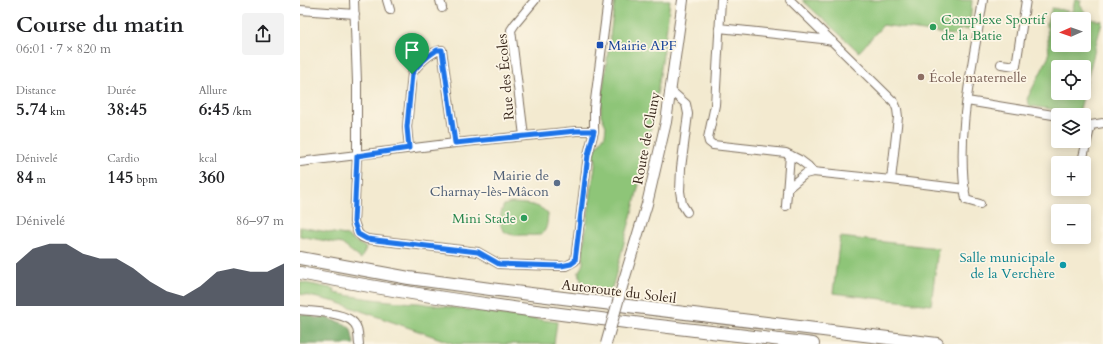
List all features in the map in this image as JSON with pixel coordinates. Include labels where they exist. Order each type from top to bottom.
[{"type":"highway","name":"Autoroute du Soleil","points":[[300,258],[409,278],[937,344]]},
{"type":"highway","points":[[300,273],[357,284],[493,305],[813,344]]},
{"type":"main road","name":"Route de Cluny","points":[[606,344],[649,197],[666,122],[682,0]]},
{"type":"street","points":[[354,0],[357,156],[354,222],[356,230],[362,237],[367,239],[478,252],[499,264],[561,266],[571,264],[575,261],[588,155],[594,131],[594,108],[608,0]]},
{"type":"street","points":[[387,0],[390,10]]},
{"type":"street","name":"Rue des Écoles","points":[[524,136],[512,30],[515,24],[535,0]]},
{"type":"street","points":[[721,0],[715,105],[708,138],[709,142],[713,145],[786,153],[808,166],[813,172]]},
{"type":"street","points":[[790,0],[894,102],[898,109],[891,180]]},
{"type":"street","points":[[980,204],[966,200],[962,148],[967,100],[983,0]]},
{"type":"street","points":[[1001,64],[1016,66],[1026,0]]},
{"type":"street","points":[[300,10],[355,14]]},
{"type":"street","points":[[719,28],[822,39],[832,42]]},
{"type":"street","points":[[409,148],[407,127],[412,74],[437,50],[442,50],[455,143]]},
{"type":"street","points":[[670,90],[686,104],[688,114],[681,168],[680,191],[682,204],[687,212]]},
{"type":"street","points":[[967,100],[1051,114]]},
{"type":"street","points":[[1091,124],[1103,123]]},
{"type":"street","points":[[300,162],[455,143],[576,131],[594,131]]},
{"type":"street","points":[[786,206],[790,155]]},
{"type":"street","points":[[787,189],[805,174],[813,172],[965,189]]},
{"type":"street","points":[[300,310],[342,316],[354,322],[358,329],[359,344]]},
{"type":"green space","points":[[615,0],[670,0],[658,90],[647,150],[633,210],[610,294],[596,291],[587,287],[583,284],[579,273],[583,263],[583,250],[596,159],[592,158],[597,146],[605,135],[606,126],[601,115],[601,103]]},
{"type":"green space","name":"Complexe Sportif de la Batie","points":[[802,0],[972,0],[970,24],[972,30],[960,29],[958,36],[883,25],[859,52]]},
{"type":"green space","points":[[1075,0],[1081,0],[1080,5],[1085,12],[1072,12]]},
{"type":"green space","points":[[1052,8],[1072,12],[1051,12],[1051,52],[1091,52],[1091,19],[1102,21],[1091,65],[1091,60],[1051,60],[1051,100],[1082,100],[1080,108],[1051,109],[1030,106],[1027,99],[1049,56],[1047,22]]},
{"type":"green space","name":"Mini Stade","points":[[511,203],[536,206],[544,210],[548,214],[545,230],[538,235],[516,235],[509,234],[504,231],[500,220],[501,212],[504,205]]},
{"type":"green space","points":[[300,227],[345,235],[366,248],[361,259],[342,244],[300,236]]},
{"type":"green space","points":[[840,237],[938,248],[931,305],[833,293]]},
{"type":"green space","points":[[300,282],[335,289],[334,293],[355,297],[419,303],[557,322],[554,344],[455,344],[336,302],[300,294]]},
{"type":"green space","points":[[300,314],[309,315],[316,318],[327,318],[345,324],[351,329],[354,344],[300,344]]},
{"type":"place","name":"Complexe Sportif de la Batie","points":[[933,27]]},
{"type":"place","name":"Mairie APF","points":[[600,45]]},
{"type":"place","name":"École maternelle","points":[[921,77]]},
{"type":"place","name":"Mairie de Charnay-lès-Mâcon","points":[[557,183]]},
{"type":"place","name":"Mini Stade","points":[[524,218]]},
{"type":"place","name":"Salle municipale de la Verchère","points":[[1063,265]]},
{"type":"route","points":[[437,50],[442,50],[455,143],[583,130],[594,131],[588,155],[575,261],[566,266],[499,264],[478,252],[367,239],[358,234],[354,222],[357,156],[409,148],[407,127],[412,74],[414,70],[431,54],[437,50]]}]
